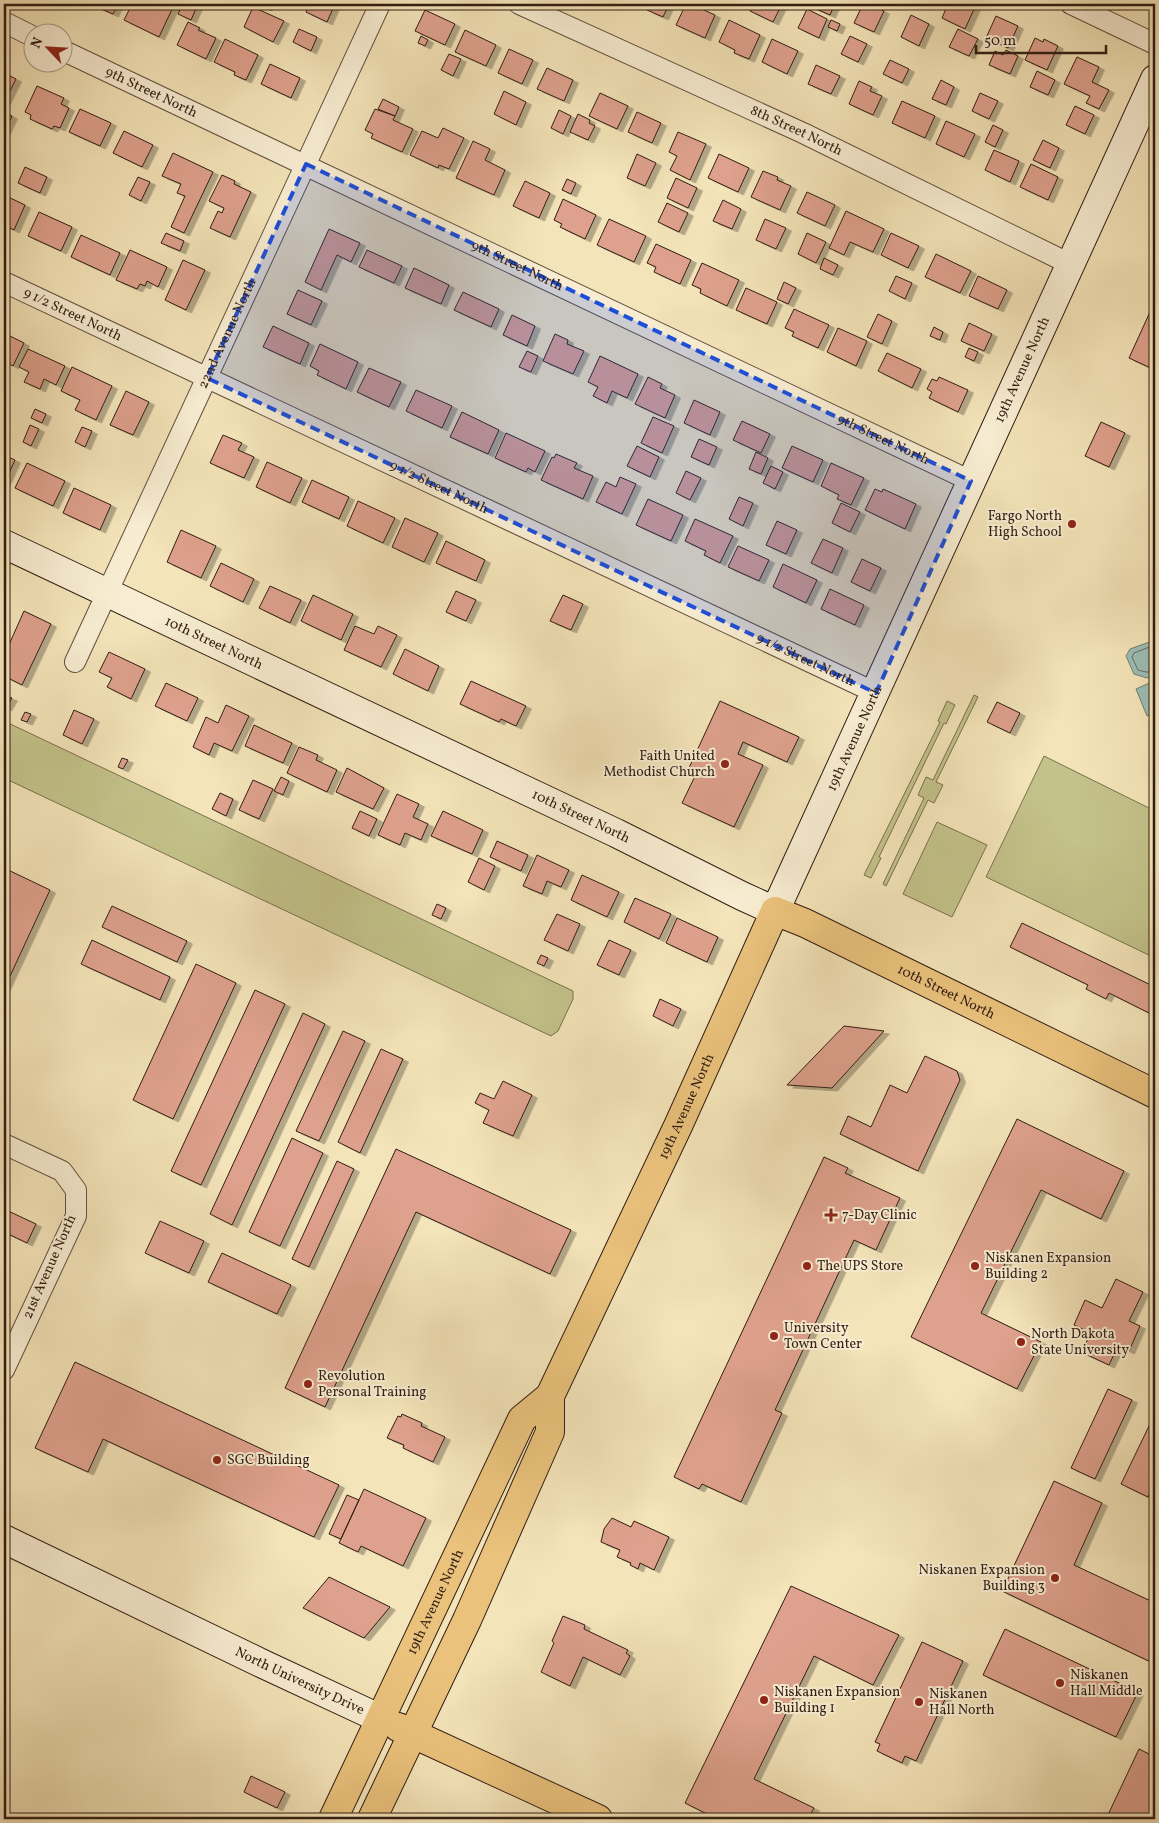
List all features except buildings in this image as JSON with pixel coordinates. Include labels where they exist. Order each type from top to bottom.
[{"type":"main road","name":"10th Street North","points":[[775,911],[805,923],[1155,1094]]},
{"type":"main road","name":"19th Avenue North","points":[[333,1819],[522,1419],[550,1396],[678,1126],[775,911]]},
{"type":"main road","name":"19th Avenue North","points":[[372,1819],[467,1620],[550,1432],[550,1396]]},
{"type":"main road","name":"North University Drive","points":[[381,1719],[598,1819]]},
{"type":"street","name":"22nd Avenue North","points":[[75,662],[380,4]]},
{"type":"street","name":"8th Street North","points":[[519,4],[803,133],[1070,264]]},
{"type":"street","points":[[1071,4],[1155,44]]},
{"type":"street","points":[[4,22],[22,31]]},
{"type":"street","name":"9th Street North","points":[[72,55],[971,481]]},
{"type":"street","name":"19th Avenue North","points":[[775,911],[1155,79]]},
{"type":"street","name":"9 1/2 Street North","points":[[4,282],[876,693]]},
{"type":"street","name":"10th Street North","points":[[4,544],[616,833],[775,911]]},
{"type":"street","name":"21st Avenue North","points":[[4,1144],[62,1171],[76,1190],[76,1216],[4,1370]]},
{"type":"street","name":"North University Drive","points":[[4,1539],[381,1719]]},
{"type":"highlighted area","points":[[306,164],[971,481],[876,693],[207,378]]},
{"type":"shaded area","points":[[974,695],[978,697],[936,782],[943,785],[934,803],[928,800],[886,886],[883,884],[924,798],[918,795],[926,777],[933,780]]},
{"type":"shaded area","points":[[947,701],[955,705],[946,724],[944,723],[879,857],[881,858],[871,878],[864,875],[940,722],[938,721]]},
{"type":"shaded area","points":[[4,721],[573,991],[573,999],[558,1031],[551,1036],[4,778]]},
{"type":"shaded area","points":[[1044,756],[1155,811],[1155,958],[986,877]]},
{"type":"shaded area","points":[[937,822],[987,845],[952,917],[903,894]]},
{"type":"water","points":[[1155,640],[1155,712],[1147,716],[1136,689],[1154,681],[1152,676],[1147,678],[1134,674],[1126,656],[1130,649]]},
{"type":"place","name":"Fargo North High School","points":[[1072,524]]},
{"type":"place","name":"Faith United Methodist Church","points":[[725,764]]},
{"type":"place","name":"7-Day Clinic","points":[[831,1215]]},
{"type":"place","name":"The UPS Store","points":[[807,1266]]},
{"type":"place","name":"Niskanen Expansion Building 2","points":[[975,1266]]},
{"type":"place","name":"University Town Center","points":[[774,1336]]},
{"type":"place","name":"North Dakota State University","points":[[1021,1342]]},
{"type":"place","name":"Revolution Personal Training","points":[[308,1384]]},
{"type":"place","name":"SGC Building","points":[[217,1460]]},
{"type":"place","name":"Niskanen Expansion Building 3","points":[[1055,1578]]},
{"type":"place","name":"Niskanen Hall Middle","points":[[1060,1683]]},
{"type":"place","name":"Niskanen Expansion Building 1","points":[[764,1700]]},
{"type":"place","name":"Niskanen Hall North","points":[[919,1702]]}]
